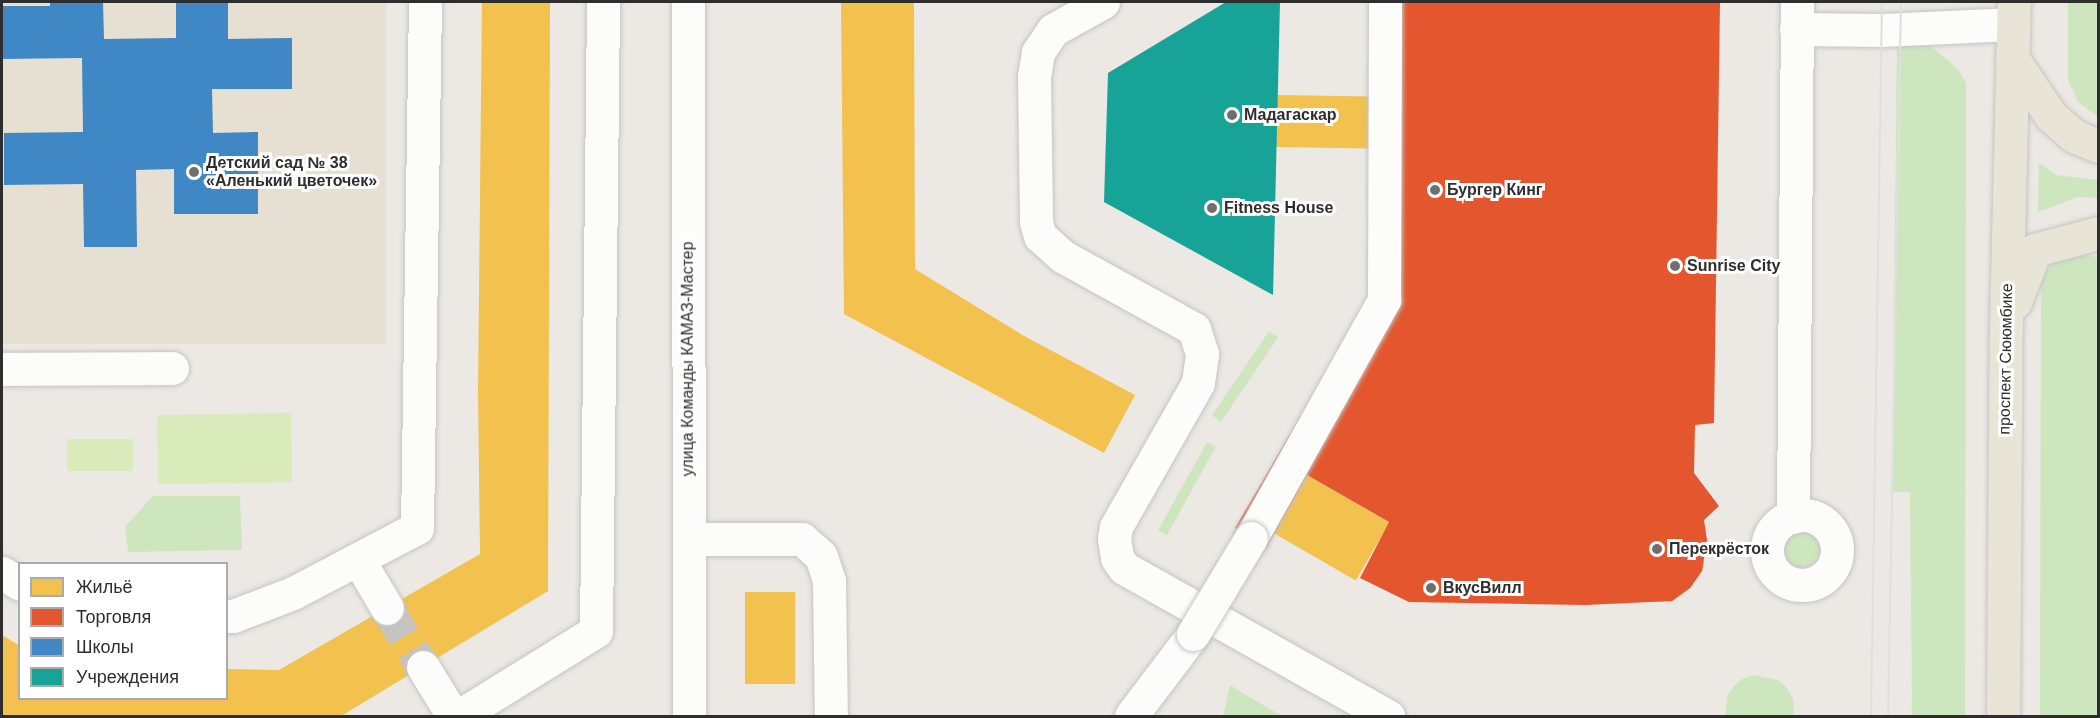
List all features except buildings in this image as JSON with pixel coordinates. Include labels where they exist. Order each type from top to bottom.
[{"type":"main road","name":"проспект Сююмбике","points":[[2003,717],[2006,323],[2014,13]]},
{"type":"main road","points":[[2012,58],[2051,116],[2074,136],[2098,146]]},
{"type":"main road","points":[[2006,323],[2035,250],[2098,233]]},
{"type":"street","points":[[228,616],[293,593],[417,528],[425,2]]},
{"type":"street","points":[[459,717],[596,631],[603,2]]},
{"type":"street","name":"улица Команды КАМАЗ-Мастер","points":[[688,2],[689,717]]},
{"type":"street","points":[[1103,2],[1053,30],[1038,52],[1034,76],[1036,222],[1040,236],[1062,256],[1194,329],[1202,354],[1198,383],[1116,527],[1114,538],[1117,558],[1124,568],[1388,717]]},
{"type":"street","points":[[1131,717],[1193,634],[1251,538],[1384,300],[1384,2]]},
{"type":"street","points":[[1793,517],[1796,15],[1882,30],[2014,13]]},
{"type":"street","points":[[2,369],[172,368]]},
{"type":"street","points":[[688,539],[802,539],[821,556],[829,581],[831,717]]},
{"type":"street","points":[[358,559],[387,608]]},
{"type":"street","points":[[2,573],[18,583]]},
{"type":"street","points":[[423,667],[453,717]]},
{"type":"shaded area","name":"Детский сад № 38 «Аленький цветочек»","points":[[2,2],[386,2],[386,344],[2,344]]},
{"type":"green space","points":[[2068,2],[2098,2],[2098,117],[2078,102],[2068,80]]},
{"type":"green space","points":[[1897,40],[1932,47],[1958,69],[1966,83],[1965,716],[1912,716],[1910,492],[1892,492]]},
{"type":"green space","points":[[2039,163],[2056,175],[2098,180],[2098,198],[2078,197],[2038,212]]},
{"type":"green space","points":[[2076,255],[2098,257],[2098,716],[2040,716],[2041,276],[2058,259]]},
{"type":"green space","points":[[1269,331],[1278,337],[1221,422],[1212,416]]},
{"type":"green space","points":[[291,413],[292,482],[158,484],[157,415]]},
{"type":"green space","points":[[67,439],[133,439],[133,471],[67,471]]},
{"type":"green space","points":[[1207,442],[1216,447],[1167,535],[1158,530]]},
{"type":"green space","points":[[153,496],[240,496],[242,550],[128,552],[125,527]]},
{"type":"green space","points":[[1801,530],[1815,535],[1820,549],[1815,563],[1801,568],[1787,563],[1782,549],[1787,535]]},
{"type":"green space","points":[[1754,675],[1778,680],[1787,688],[1793,699],[1794,716],[1725,716],[1727,697],[1733,687],[1742,679]]},
{"type":"green space","points":[[1230,685],[1256,701],[1282,716],[1223,716]]},
{"type":"tunnel","points":[[387,608],[423,667]]},
{"type":"tram line","points":[[1871,716],[1882,2]]},
{"type":"tram line","points":[[1888,716],[1901,2]]},
{"type":"place","name":"Мадагаскар","points":[[1232,115]]},
{"type":"place","name":"Детский сад № 38 «Аленький цветочек»","points":[[194,172]]},
{"type":"place","name":"Бургер Кинг","points":[[1435,190]]},
{"type":"place","name":"Fitness House","points":[[1212,208]]},
{"type":"place","name":"Sunrise City","points":[[1675,266]]},
{"type":"place","name":"Перекрёсток","points":[[1657,549]]},
{"type":"place","name":"ВкусВилл","points":[[1431,588]]}]
